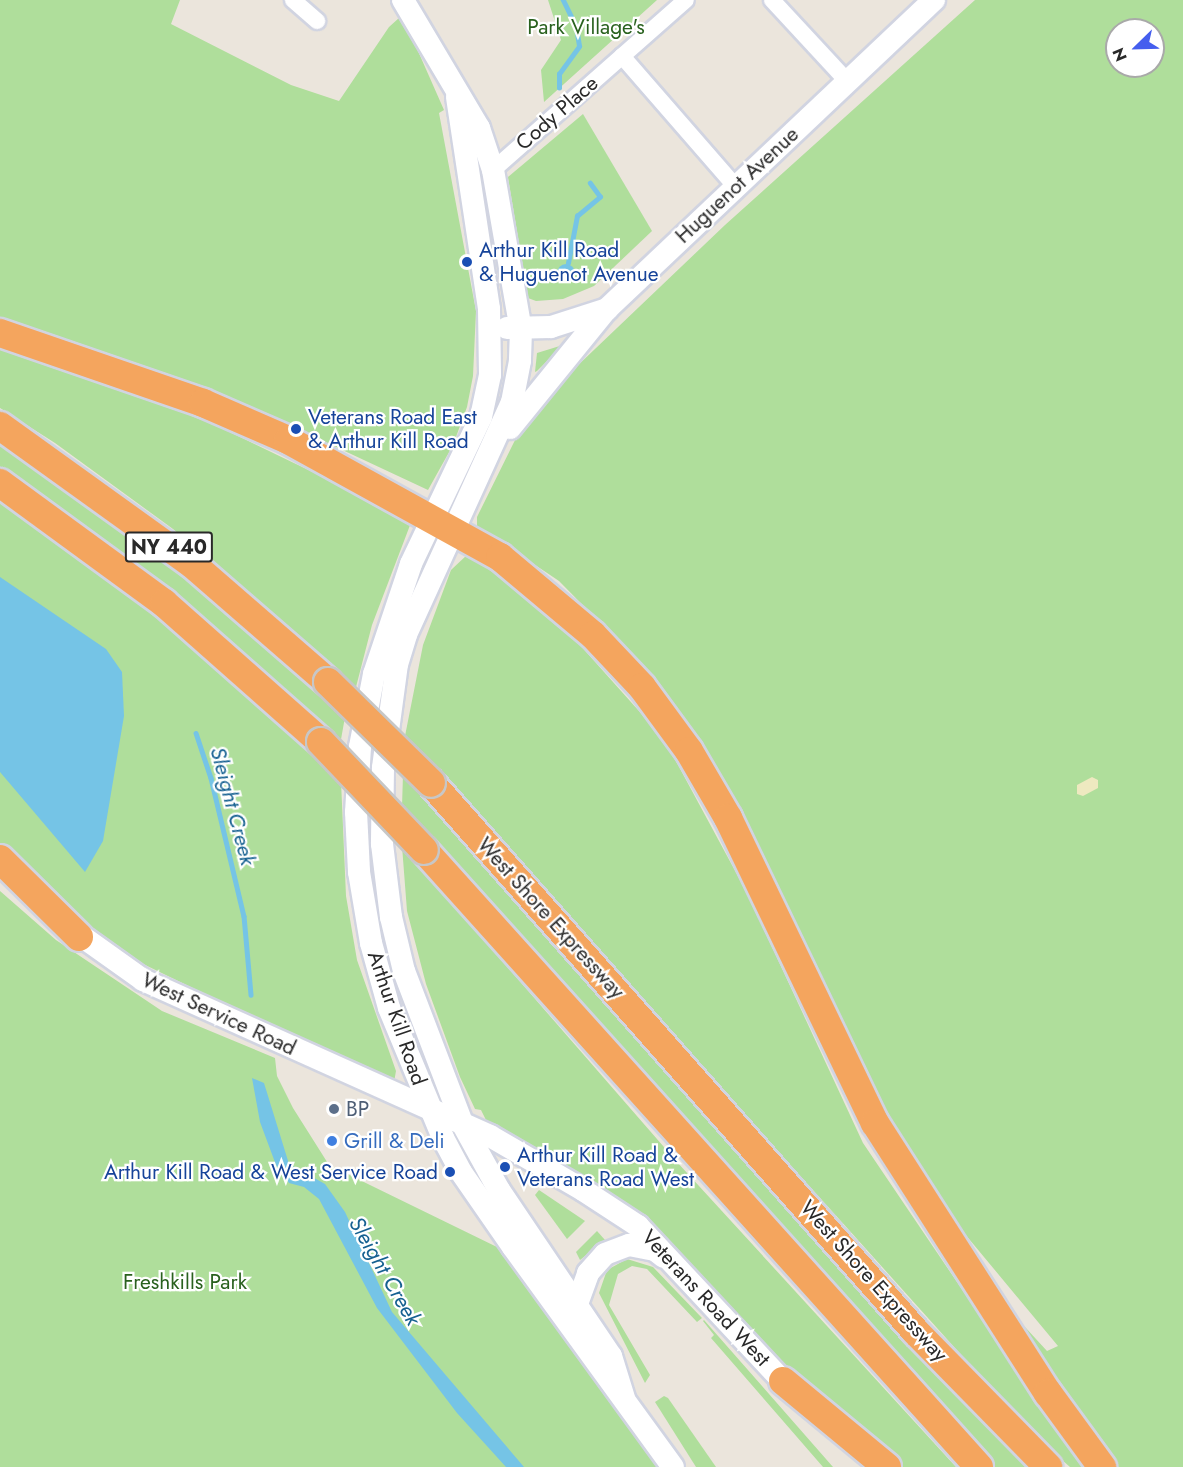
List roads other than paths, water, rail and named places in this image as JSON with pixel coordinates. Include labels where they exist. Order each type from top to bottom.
[{"type":"highway","points":[[0,333],[203,403],[288,440],[443,525],[500,557],[550,595],[642,687],[689,751],[728,818],[875,1123],[1048,1394],[1102,1467]]},
{"type":"highway","name":"West Shore Expressway","points":[[0,426],[82,482],[191,563],[328,682],[431,783],[916,1332],[1048,1467]]},
{"type":"highway","name":"NY 440","points":[[0,483],[164,603],[321,742],[424,850],[979,1467]]},
{"type":"highway","points":[[0,859],[79,937]]},
{"type":"highway","points":[[783,1381],[887,1467]]},
{"type":"street","points":[[403,0],[479,128],[493,170],[521,330],[520,361],[512,402],[494,448]]},
{"type":"street","name":"Cody Place","points":[[493,170],[686,0]]},
{"type":"street","points":[[772,0],[848,82]]},
{"type":"street","name":"Huguenot Avenue","points":[[490,326],[521,330],[574,322],[607,309],[934,0]]},
{"type":"street","points":[[295,1],[317,21]]},
{"type":"street","points":[[622,57],[735,186]]},
{"type":"street","points":[[443,525],[481,417],[490,375],[490,326],[457,94]]},
{"type":"street","points":[[443,525],[494,448],[607,309]]},
{"type":"street","name":"Arthur Kill Road","points":[[443,525],[396,604],[374,674],[360,747],[356,812],[359,872],[371,943],[389,1008],[430,1109],[468,1182],[673,1467]]},
{"type":"street","name":"Arthur Kill Road","points":[[443,525],[397,664],[383,768],[382,844],[391,917],[404,971],[462,1123],[499,1190],[611,1356],[624,1398]]},
{"type":"street","name":"West Service Road","points":[[0,865],[79,937],[143,980],[206,1011],[462,1123]]},
{"type":"street","name":"Veterans Road West","points":[[462,1123],[522,1152],[638,1226],[687,1275],[865,1467]]},
{"type":"street","points":[[577,1304],[594,1266],[605,1254],[629,1245],[655,1250],[687,1275]]},
{"type":"water","points":[[566,264],[572,267],[575,273],[572,279],[566,282],[560,279],[557,273],[560,267]]},
{"type":"water","points":[[0,577],[106,649],[122,672],[124,716],[103,841],[85,872],[0,772]]},
{"type":"water","points":[[252,1078],[264,1083],[289,1164],[325,1184],[345,1212],[392,1312],[524,1467],[506,1467],[457,1413],[377,1308],[319,1199],[304,1187],[289,1183],[276,1165],[260,1122]]},
{"type":"waterway","points":[[559,88],[559,74],[579,46],[576,27],[563,0]]},
{"type":"waterway","points":[[568,263],[577,216],[600,197],[590,183]]},
{"type":"waterway","name":"Sleight Creek","points":[[196,733],[211,778],[244,916],[251,995]]},
{"type":"place","name":"Arthur Kill Road & Huguenot Avenue","points":[[467,262]]},
{"type":"place","name":"Veterans Road East & Arthur Kill Road","points":[[296,429]]},
{"type":"place","name":"BP","points":[[334,1109]]},
{"type":"place","name":"Grill & Deli","points":[[332,1141]]},
{"type":"place","name":"Arthur Kill Road & Veterans Road West","points":[[505,1167]]},
{"type":"place","name":"Arthur Kill Road & West Service Road","points":[[450,1172]]},
{"type":"park label","name":"Park Village's","points":[[586,27]]},
{"type":"park label","name":"Freshkills Park","points":[[185,1282]]}]
